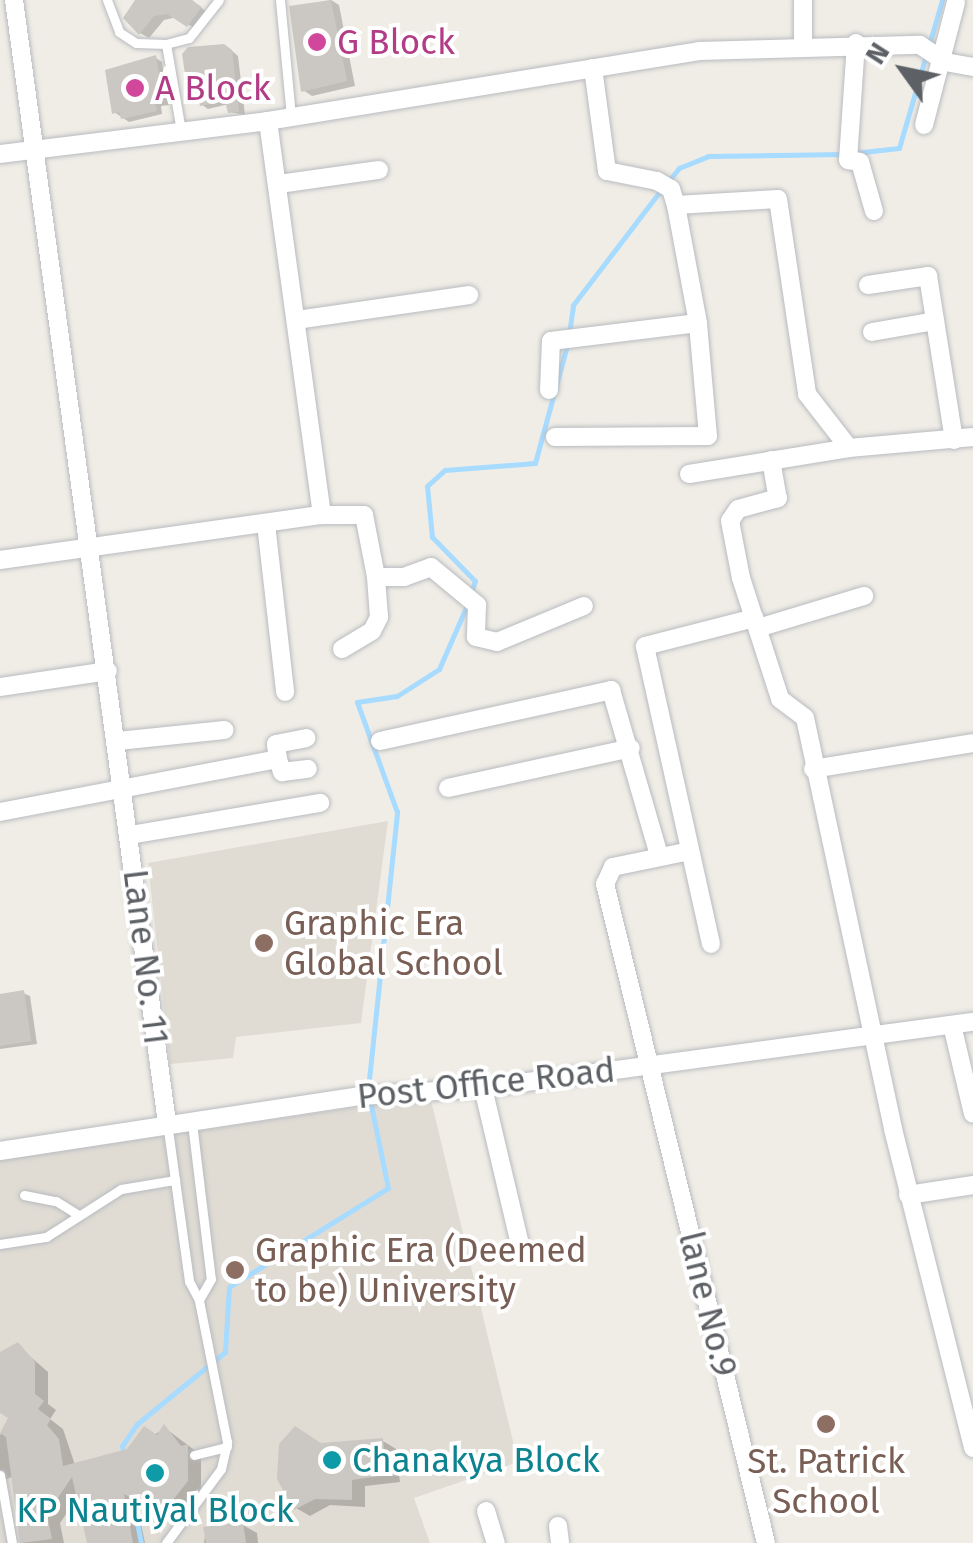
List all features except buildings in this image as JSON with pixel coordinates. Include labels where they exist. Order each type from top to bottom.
[{"type":"street","name":"Lane No. 11","points":[[14,0],[92,548],[167,1123]]},
{"type":"street","points":[[802,0],[803,44]]},
{"type":"street","points":[[924,125],[930,52],[956,2]]},
{"type":"street","points":[[0,154],[268,121],[593,68],[803,44],[856,42],[930,52],[973,67]]},
{"type":"street","points":[[856,42],[848,153],[860,162],[874,211]]},
{"type":"street","points":[[593,68],[607,171],[668,191],[778,199],[806,394],[849,448]]},
{"type":"street","points":[[268,121],[322,514]]},
{"type":"street","points":[[279,184],[380,170]]},
{"type":"street","points":[[555,437],[708,436],[698,324],[668,191]]},
{"type":"street","points":[[689,474],[849,448],[964,438],[928,276],[868,285]]},
{"type":"street","points":[[296,320],[469,295]]},
{"type":"street","points":[[872,332],[935,321]]},
{"type":"street","points":[[549,390],[551,341],[698,324]]},
{"type":"street","points":[[771,460],[778,498],[738,509],[730,520],[780,698],[805,718],[908,1195],[973,1448]]},
{"type":"street","points":[[0,560],[322,514],[364,515],[379,617],[372,631],[342,649]]},
{"type":"street","points":[[266,524],[285,692]]},
{"type":"street","points":[[376,577],[404,577],[430,567],[470,601],[476,637],[496,642],[584,606]]},
{"type":"street","points":[[710,944],[645,646],[864,596]]},
{"type":"street","points":[[0,688],[108,671]]},
{"type":"street","points":[[380,740],[601,687],[618,697],[659,855],[690,851]]},
{"type":"street","points":[[118,741],[224,730]]},
{"type":"street","points":[[306,738],[276,744],[282,772],[308,769]]},
{"type":"street","points":[[813,769],[973,743]]},
{"type":"street","points":[[448,788],[632,748]]},
{"type":"street","points":[[0,812],[278,759]]},
{"type":"street","points":[[130,835],[320,803]]},
{"type":"street","name":"lane No.9","points":[[659,855],[613,867],[604,878],[766,1543]]},
{"type":"street","name":"Post Office Road","points":[[0,1152],[192,1119],[369,1095],[483,1088],[973,1022]]},
{"type":"street","points":[[952,1025],[973,1114]]},
{"type":"street","points":[[483,1088],[520,1244]]},
{"type":"street","points":[[908,1195],[973,1185]]},
{"type":"street","points":[[486,1511],[496,1543]]},
{"type":"lane","points":[[107,0],[119,32],[136,44],[166,44],[189,38],[219,0]]},
{"type":"lane","points":[[280,0],[291,117]]},
{"type":"lane","points":[[166,44],[181,131]]},
{"type":"lane","points":[[192,1119],[211,1280],[199,1300]]},
{"type":"lane","points":[[166,1543],[215,1479],[226,1447],[199,1300],[189,1280],[167,1123]]},
{"type":"lane","points":[[0,1244],[46,1237],[76,1214],[121,1189],[175,1180]]},
{"type":"lane","points":[[24,1195],[56,1201],[76,1214]]},
{"type":"lane","points":[[194,1455],[226,1447]]},
{"type":"lane","points":[[0,1476],[12,1543]]},
{"type":"shaded area","name":"Graphic Era Global School","points":[[388,821],[361,1023],[236,1037],[233,1058],[170,1064],[148,863]]},
{"type":"shaded area","name":"Graphic Era (Deemed to be) University","points":[[430,1096],[518,1462],[414,1498],[430,1543],[0,1543],[0,1160]]},
{"type":"waterway","points":[[854,153],[899,148],[942,0]]},
{"type":"waterway","points":[[668,182],[679,168],[708,156],[843,154]]},
{"type":"waterway","points":[[569,334],[573,305],[661,190]]},
{"type":"waterway","points":[[471,593],[475,581],[432,537],[427,486],[445,470],[535,463],[567,345]]},
{"type":"waterway","points":[[368,1089],[397,812],[357,702],[397,696],[439,669],[468,603]]},
{"type":"waterway","points":[[124,1457],[122,1446],[137,1424],[225,1352],[229,1287],[388,1188],[370,1100]]},
{"type":"waterway","points":[[131,1492],[141,1543]]},
{"type":"place","name":"G Block","points":[[317,42]]},
{"type":"place","name":"A Block","points":[[135,88]]},
{"type":"place","name":"Graphic Era Global School","points":[[264,943]]},
{"type":"place","name":"Graphic Era (Deemed to be) University","points":[[235,1270]]},
{"type":"place","name":"St. Patrick School","points":[[826,1424]]},
{"type":"place","name":"Chanakya Block","points":[[332,1460]]},
{"type":"place","name":"KP Nautiyal Block","points":[[155,1473]]}]
